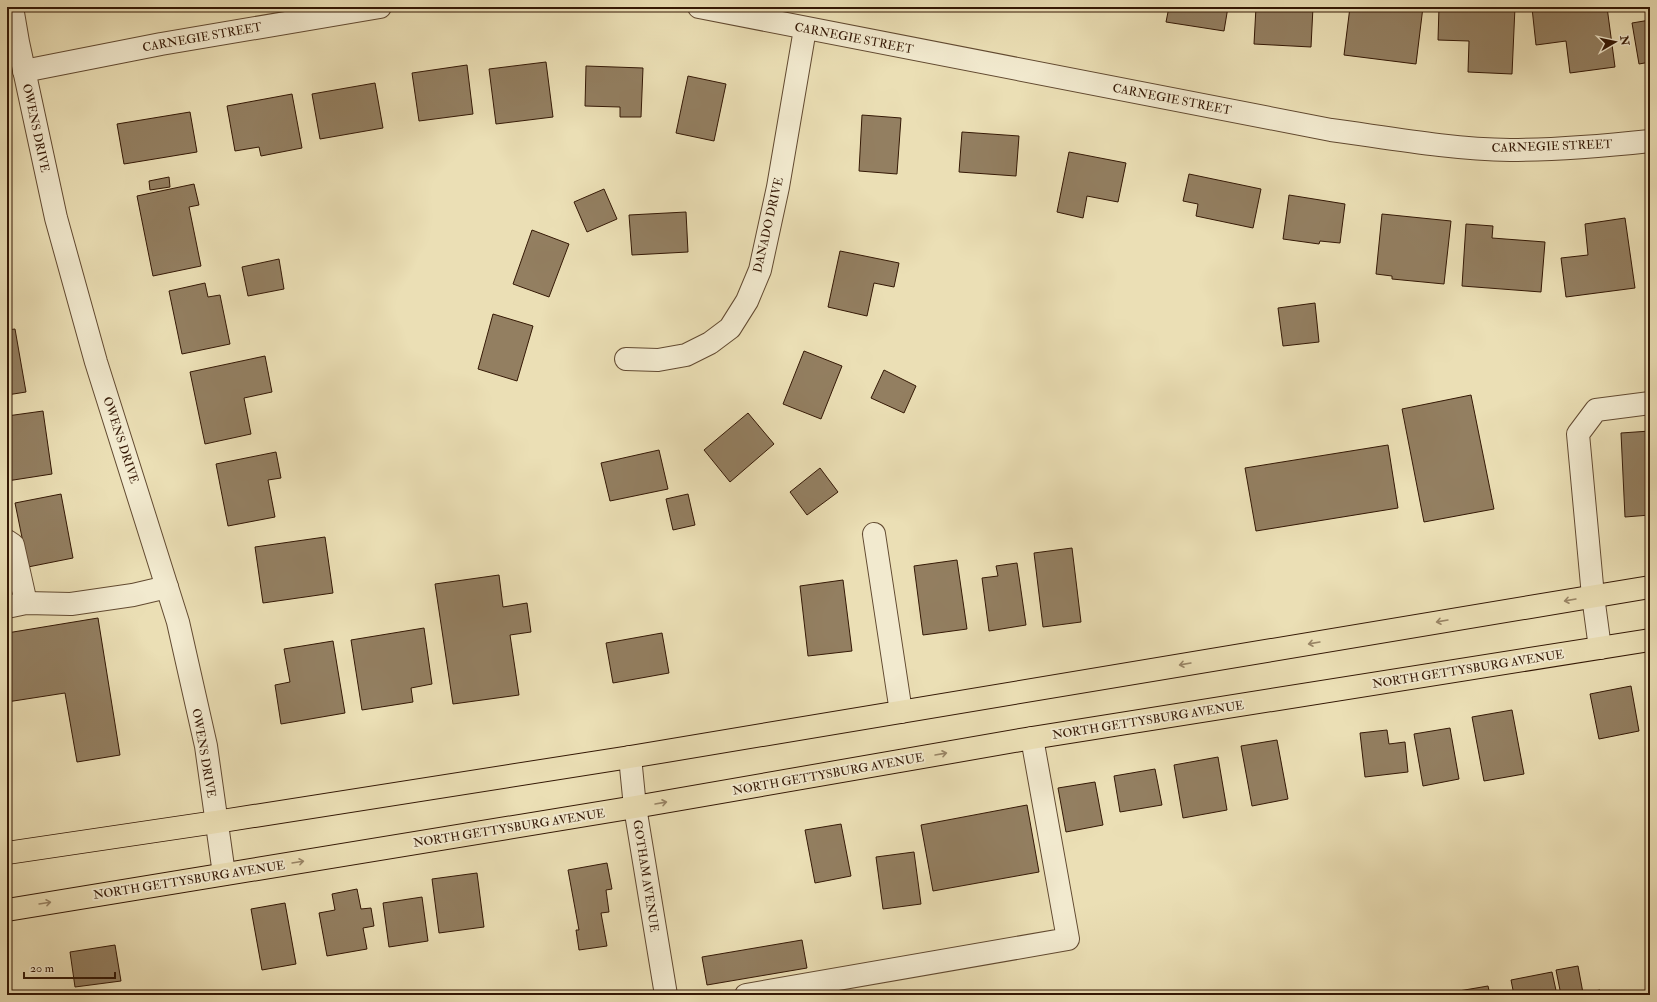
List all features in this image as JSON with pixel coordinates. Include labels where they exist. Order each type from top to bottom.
[{"type":"main road","points":[[7,853],[630,757],[1650,587]]},
{"type":"main road","name":"NORTH GETTYSBURG AVENUE","points":[[7,910],[635,807],[1032,738],[1650,640]]},
{"type":"street","name":"OWENS DRIVE","points":[[12,7],[24,71],[60,233],[96,362],[178,622],[206,746],[224,874]]},
{"type":"street","name":"CARNEGIE STREET","points":[[24,71],[162,44],[380,7]]},
{"type":"street","name":"CARNEGIE STREET","points":[[699,7],[1331,130],[1437,145],[1509,150],[1584,148],[1650,141]]},
{"type":"street","name":"DANADO DRIVE","points":[[626,359],[658,360],[686,355],[710,343],[730,328],[747,301],[760,270],[765,248],[779,180],[806,29]]},
{"type":"street","points":[[1600,648],[1593,596],[1578,434],[1596,410],[1650,403]]},
{"type":"street","points":[[874,534],[901,712]]},
{"type":"street","points":[[7,541],[13,544],[16,605],[71,604],[133,595],[167,587]]},
{"type":"street","points":[[746,995],[1068,939],[1032,738]]},
{"type":"street","name":"GOTHAM AVENUE","points":[[630,757],[635,807],[666,995]]},
{"type":"building","points":[[1079,7],[1108,7],[1107,10]]},
{"type":"building","points":[[1169,7],[1228,7],[1224,31],[1166,22]]},
{"type":"building","points":[[1256,7],[1313,7],[1311,47],[1254,44]]},
{"type":"building","points":[[1350,7],[1423,7],[1416,64],[1344,55]]},
{"type":"building","points":[[1439,7],[1515,7],[1512,74],[1468,72],[1469,41],[1438,40]]},
{"type":"building","points":[[1607,7],[1615,67],[1570,73],[1566,41],[1536,45],[1532,8]]},
{"type":"building","points":[[1650,20],[1650,62],[1639,64],[1632,23]]},
{"type":"building","points":[[546,62],[553,117],[496,124],[489,69]]},
{"type":"building","points":[[467,65],[473,114],[419,121],[412,73]]},
{"type":"building","points":[[586,66],[643,68],[641,117],[620,117],[620,107],[585,106]]},
{"type":"building","points":[[688,76],[726,84],[714,141],[676,133]]},
{"type":"building","points":[[375,83],[383,128],[320,139],[312,94]]},
{"type":"building","points":[[292,94],[302,148],[261,156],[259,147],[235,151],[227,106]]},
{"type":"building","points":[[190,112],[197,152],[124,164],[117,124]]},
{"type":"building","points":[[862,115],[901,118],[897,174],[859,171]]},
{"type":"building","points":[[962,132],[1019,136],[1016,176],[959,172]]},
{"type":"building","points":[[1069,152],[1126,163],[1118,202],[1087,196],[1083,218],[1057,212]]},
{"type":"building","points":[[1189,174],[1261,189],[1253,228],[1196,216],[1198,204],[1183,201]]},
{"type":"building","points":[[169,177],[170,187],[150,190],[149,181]]},
{"type":"building","points":[[194,184],[199,205],[189,207],[201,266],[153,276],[137,196]]},
{"type":"building","points":[[604,189],[617,219],[587,232],[574,202]]},
{"type":"building","points":[[1289,195],[1345,204],[1340,243],[1320,241],[1319,244],[1283,239]]},
{"type":"building","points":[[686,212],[688,252],[632,255],[629,215]]},
{"type":"building","points":[[1382,214],[1451,221],[1444,284],[1392,279],[1392,276],[1376,274]]},
{"type":"building","points":[[1625,218],[1635,288],[1566,297],[1561,258],[1588,255],[1585,224]]},
{"type":"building","points":[[1466,224],[1493,226],[1492,238],[1545,242],[1541,292],[1462,286]]},
{"type":"building","points":[[532,230],[569,244],[549,297],[513,284]]},
{"type":"building","points":[[840,251],[899,263],[894,287],[874,283],[867,316],[828,307]]},
{"type":"building","points":[[279,259],[284,289],[248,296],[242,267]]},
{"type":"building","points":[[205,283],[208,297],[220,295],[230,344],[182,354],[169,291]]},
{"type":"building","points":[[1315,303],[1319,342],[1283,346],[1278,308]]},
{"type":"building","points":[[493,314],[533,326],[517,381],[478,369]]},
{"type":"building","points":[[15,329],[26,392],[7,395],[7,330]]},
{"type":"building","points":[[804,351],[842,366],[821,419],[783,404]]},
{"type":"building","points":[[265,356],[272,392],[244,398],[251,434],[205,444],[190,372]]},
{"type":"building","points":[[884,370],[916,386],[904,413],[871,398]]},
{"type":"building","points":[[1471,395],[1494,509],[1424,522],[1402,409]]},
{"type":"building","points":[[43,411],[52,474],[7,481],[7,416]]},
{"type":"building","points":[[748,413],[774,444],[730,482],[704,450]]},
{"type":"building","points":[[1650,431],[1650,515],[1625,517],[1621,433]]},
{"type":"building","points":[[1388,445],[1398,508],[1256,531],[1245,468]]},
{"type":"building","points":[[659,450],[668,489],[610,501],[601,463]]},
{"type":"building","points":[[276,452],[281,478],[268,480],[275,517],[228,526],[216,464]]},
{"type":"building","points":[[820,468],[838,492],[807,515],[790,492]]},
{"type":"building","points":[[61,494],[73,558],[28,567],[15,503]]},
{"type":"building","points":[[688,494],[695,525],[673,530],[666,499]]},
{"type":"building","points":[[325,537],[333,593],[263,603],[255,547]]},
{"type":"building","points":[[1072,548],[1081,622],[1043,627],[1034,553]]},
{"type":"building","points":[[957,560],[967,629],[923,635],[914,566]]},
{"type":"building","points":[[1017,563],[1026,625],[989,631],[982,578],[998,576],[996,566]]},
{"type":"building","points":[[499,575],[503,607],[527,603],[531,632],[510,635],[519,695],[453,704],[435,584]]},
{"type":"building","points":[[843,580],[852,651],[808,656],[800,586]]},
{"type":"building","points":[[98,618],[120,755],[77,762],[65,693],[7,702],[7,633]]},
{"type":"building","points":[[424,628],[432,684],[411,688],[413,702],[362,710],[351,640]]},
{"type":"building","points":[[662,633],[669,673],[613,683],[606,643]]},
{"type":"building","points":[[333,641],[345,713],[281,724],[275,685],[290,682],[284,649]]},
{"type":"building","points":[[1631,686],[1639,731],[1599,739],[1590,694]]},
{"type":"building","points":[[1512,710],[1524,774],[1484,781],[1472,717]]},
{"type":"building","points":[[1450,728],[1459,779],[1423,786],[1414,734]]},
{"type":"building","points":[[1387,730],[1389,744],[1405,742],[1408,772],[1365,777],[1360,733]]},
{"type":"building","points":[[1277,740],[1288,799],[1252,806],[1241,746]]},
{"type":"building","points":[[1218,757],[1227,810],[1183,818],[1174,765]]},
{"type":"building","points":[[1155,769],[1162,805],[1120,812],[1114,776]]},
{"type":"building","points":[[1095,782],[1103,825],[1066,832],[1058,788]]},
{"type":"building","points":[[1027,805],[1039,872],[933,891],[921,825]]},
{"type":"building","points":[[841,824],[851,876],[815,883],[805,830]]},
{"type":"building","points":[[914,852],[921,904],[883,909],[876,857]]},
{"type":"building","points":[[607,863],[612,889],[606,890],[609,912],[601,913],[607,946],[579,950],[576,930],[579,930],[568,870]]},
{"type":"building","points":[[477,873],[484,927],[439,933],[432,879]]},
{"type":"building","points":[[357,889],[361,909],[371,908],[374,926],[363,928],[367,949],[327,956],[319,913],[335,910],[332,894]]},
{"type":"building","points":[[422,897],[428,941],[389,947],[383,903]]},
{"type":"building","points":[[285,903],[296,964],[262,970],[251,909]]},
{"type":"building","points":[[802,940],[807,968],[707,985],[702,957]]},
{"type":"building","points":[[115,945],[121,981],[75,987],[70,952]]},
{"type":"building","points":[[1578,966],[1583,993],[1600,990],[1601,995],[1561,995],[1556,970]]},
{"type":"building","points":[[1552,972],[1557,995],[1514,995],[1511,980]]},
{"type":"building","points":[[1488,986],[1490,995],[1441,995],[1441,994]]}]
